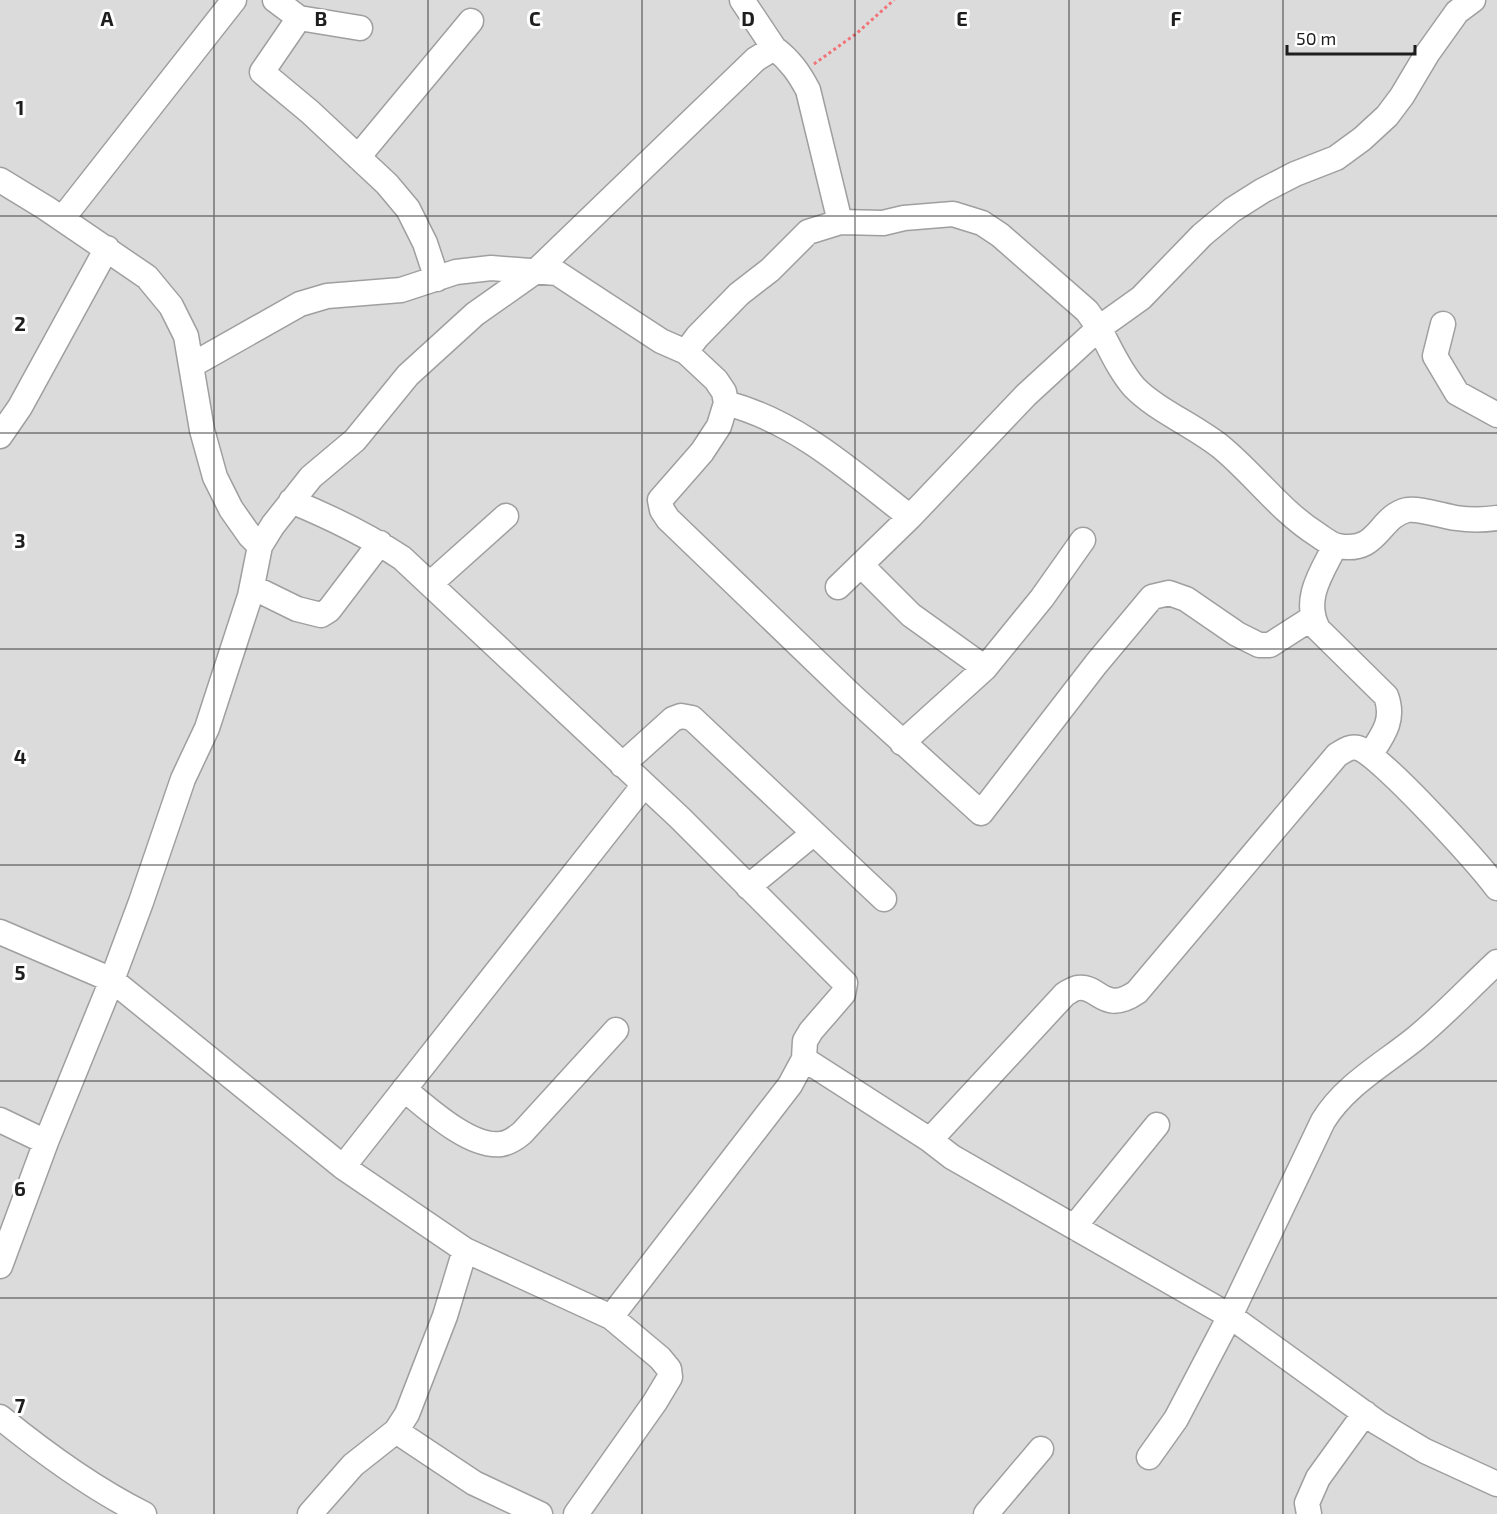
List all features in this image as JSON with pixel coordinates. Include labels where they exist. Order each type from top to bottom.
[{"type":"street","points":[[62,219],[234,0]]},
{"type":"street","points":[[275,0],[299,18],[360,28]]},
{"type":"street","points":[[742,0],[774,48],[785,56],[799,72],[808,90],[840,222]]},
{"type":"street","points":[[838,587],[910,517],[1026,395],[1099,328],[1141,298],[1202,235],[1232,210],[1262,191],[1295,174],[1336,158],[1362,139],[1387,116],[1457,12],[1473,0]]},
{"type":"street","points":[[299,18],[262,72],[310,112],[387,184],[408,209],[425,243],[437,279]]},
{"type":"street","points":[[358,157],[471,21]]},
{"type":"street","points":[[0,1266],[46,1142],[112,980],[183,779],[207,728],[252,587],[260,546],[291,501],[311,477],[355,440],[415,368],[475,314],[536,271],[756,59],[774,48]]},
{"type":"street","points":[[0,180],[107,248],[147,277],[171,306],[186,336],[202,430],[215,477],[231,509],[260,546]]},
{"type":"street","points":[[686,352],[697,337],[739,294],[770,270],[808,232],[840,222],[883,223],[904,218],[952,214],[982,223],[1016,248],[1087,311],[1135,388],[1164,410],[1191,425],[1219,445],[1246,468],[1288,513],[1335,546],[1353,548],[1375,538],[1390,519],[1408,510],[1469,519],[1497,518]]},
{"type":"street","points":[[0,436],[20,407],[107,248]]},
{"type":"street","points":[[192,365],[300,304],[327,296],[401,290],[456,272],[480,269],[557,273],[653,336],[686,352],[716,380],[724,392],[726,403],[719,426],[702,452],[660,500],[662,510],[668,519],[902,743],[981,813],[1096,664],[1152,597],[1169,593],[1186,599],[1237,634],[1259,645],[1270,645],[1312,618]]},
{"type":"street","points":[[1443,324],[1435,356],[1444,374],[1457,393],[1497,415]]},
{"type":"street","points":[[726,403],[752,410],[792,429],[830,455],[910,517]]},
{"type":"street","points":[[291,501],[340,521],[402,558],[644,785],[844,982],[843,994],[811,1030],[806,1041],[804,1059],[790,1085],[610,1317]]},
{"type":"street","points":[[430,584],[506,516]]},
{"type":"street","points":[[902,743],[985,668],[1042,598],[1083,540]]},
{"type":"street","points":[[252,587],[297,609],[321,615],[329,610],[380,543]]},
{"type":"street","points":[[1335,546],[1316,586],[1311,603],[1312,618],[1318,628],[1386,696],[1390,706],[1387,730],[1370,755]]},
{"type":"street","points":[[861,565],[911,615],[985,668]]},
{"type":"street","points":[[622,765],[673,719],[686,716],[701,727],[884,899]]},
{"type":"street","points":[[930,1140],[1065,994],[1079,987],[1090,990],[1102,998],[1113,1000],[1126,999],[1137,992],[1337,756],[1350,747],[1359,748],[1380,762],[1493,874]]},
{"type":"street","points":[[343,1167],[644,785]]},
{"type":"street","points":[[748,887],[814,833]]},
{"type":"street","points":[[0,932],[112,980],[343,1167],[465,1250],[610,1317],[660,1358],[669,1369],[670,1377],[576,1514]]},
{"type":"street","points":[[1149,1457],[1176,1419],[1230,1316],[1323,1121],[1333,1105],[1346,1092],[1418,1037],[1497,962]]},
{"type":"street","points":[[405,1089],[459,1130],[490,1144],[502,1144],[522,1133],[616,1030]]},
{"type":"street","points":[[804,1059],[930,1140],[952,1157],[1230,1316],[1365,1413],[1425,1451],[1497,1484]]},
{"type":"street","points":[[0,1120],[46,1142]]},
{"type":"street","points":[[1074,1227],[1156,1125]]},
{"type":"street","points":[[309,1514],[353,1465],[396,1431],[407,1413],[445,1316],[465,1250]]},
{"type":"street","points":[[1309,1514],[1306,1503],[1318,1478],[1365,1413]]},
{"type":"street","points":[[0,1417],[124,1504],[144,1514]]},
{"type":"street","points":[[396,1431],[474,1483],[540,1514]]},
{"type":"street","points":[[986,1514],[1041,1449]]},
{"type":"path","points":[[799,72],[816,63],[857,33],[894,0]]},
{"type":"shaded area","points":[[0,0],[1497,0],[1497,1514],[0,1514]]}]
